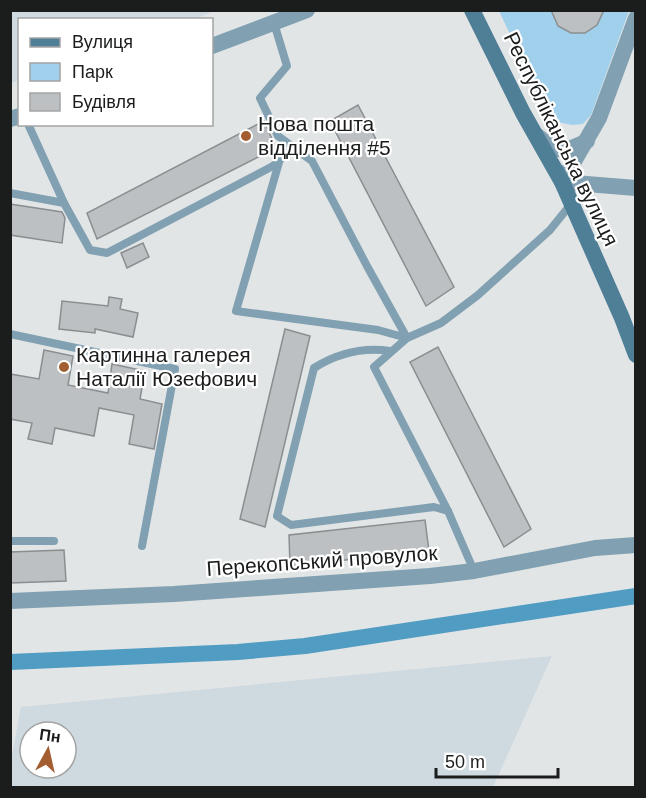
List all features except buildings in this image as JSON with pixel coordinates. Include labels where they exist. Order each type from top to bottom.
[{"type":"main road","name":"Республіканська вулиця","points":[[472,10],[562,182],[636,355]]},
{"type":"street","points":[[213,46],[307,10]]},
{"type":"street","points":[[636,18],[599,118],[562,182],[636,189]]},
{"type":"street","points":[[536,135],[552,148],[569,150],[586,141]]},
{"type":"street","name":"Перекопський провулок","points":[[10,601],[174,594],[474,571],[595,548],[636,545]]},
{"type":"lane","points":[[274,23],[287,66],[260,98],[279,136],[312,161],[407,338]]},
{"type":"lane","points":[[29,126],[64,203],[90,250],[107,253],[273,166],[292,148]]},
{"type":"lane","points":[[280,159],[236,311],[378,330],[407,338]]},
{"type":"lane","points":[[10,193],[64,203]]},
{"type":"lane","points":[[474,571],[448,511],[374,366],[407,338],[441,323],[478,295],[550,230],[571,204]]},
{"type":"lane","points":[[10,334],[175,369],[142,546]]},
{"type":"lane","points":[[390,351],[371,348],[326,360],[314,368],[277,516],[291,525],[434,507],[448,511]]},
{"type":"lane","points":[[10,541],[54,541]]},
{"type":"shaded area","points":[[11,10],[214,11],[198,18],[18,18],[18,80],[11,83]]},
{"type":"shaded area","points":[[552,656],[493,787],[11,787],[11,761],[18,723],[18,780],[78,780],[78,720],[19,720],[21,707]]},
{"type":"green space","points":[[499,11],[629,11],[591,115],[583,124],[572,125],[553,121]]},
{"type":"waterway","points":[[10,662],[238,652],[305,646],[636,596]]},
{"type":"place","name":"Нова пошта відділення #5","points":[[246,136]]},
{"type":"place","name":"Картинна галерея Наталії Юзефович","points":[[64,367]]}]
